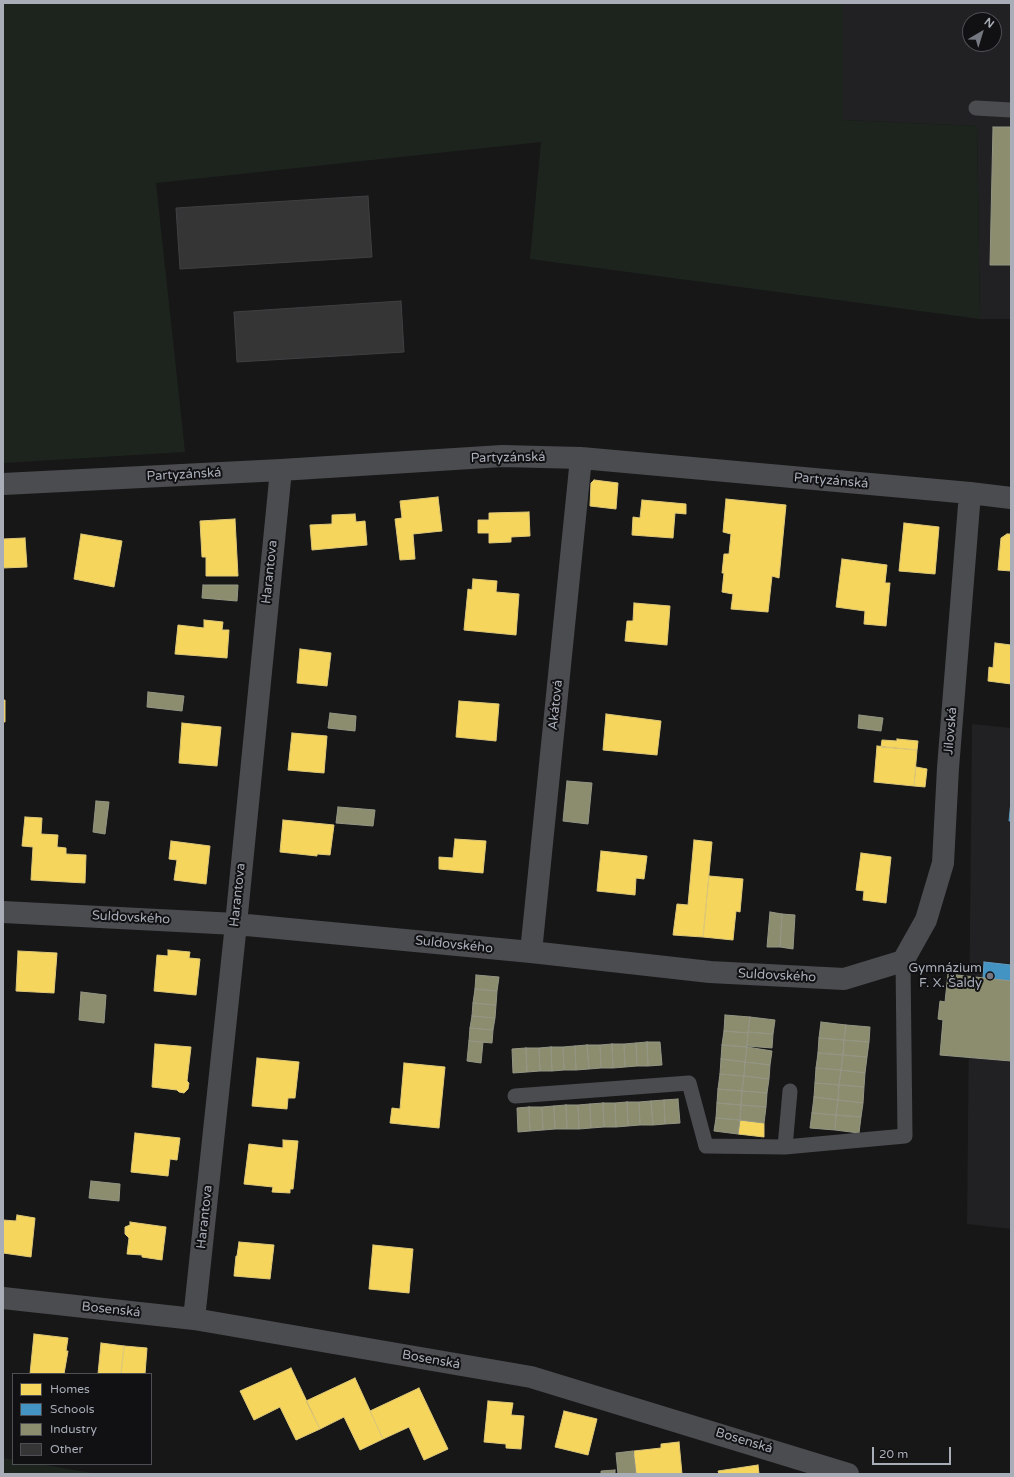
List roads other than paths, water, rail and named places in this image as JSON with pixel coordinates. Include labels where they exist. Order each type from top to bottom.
[{"type":"street","name":"Partyzánská","points":[[3,484],[281,470],[502,456],[581,458],[1011,498]]},
{"type":"street","name":"Akátová","points":[[531,952],[581,458]]},
{"type":"street","name":"Harantova","points":[[194,1319],[236,924],[281,470]]},
{"type":"street","name":"Jílovská","points":[[903,961],[926,920],[943,863],[948,768],[970,493]]},
{"type":"street","name":"Suldovského","points":[[3,912],[236,924],[531,952],[710,972],[844,979],[903,961]]},
{"type":"street","name":"Bosenská","points":[[3,1298],[194,1319],[531,1377],[848,1474]]},
{"type":"lane","points":[[976,108],[1011,110]]},
{"type":"lane","points":[[515,1096],[689,1083],[706,1146],[785,1147],[905,1136],[903,961]]},
{"type":"lane","points":[[785,1147],[790,1091]]},
{"type":"place","name":"Gymnázium F. X. Šaldy","points":[[990,976]]}]
